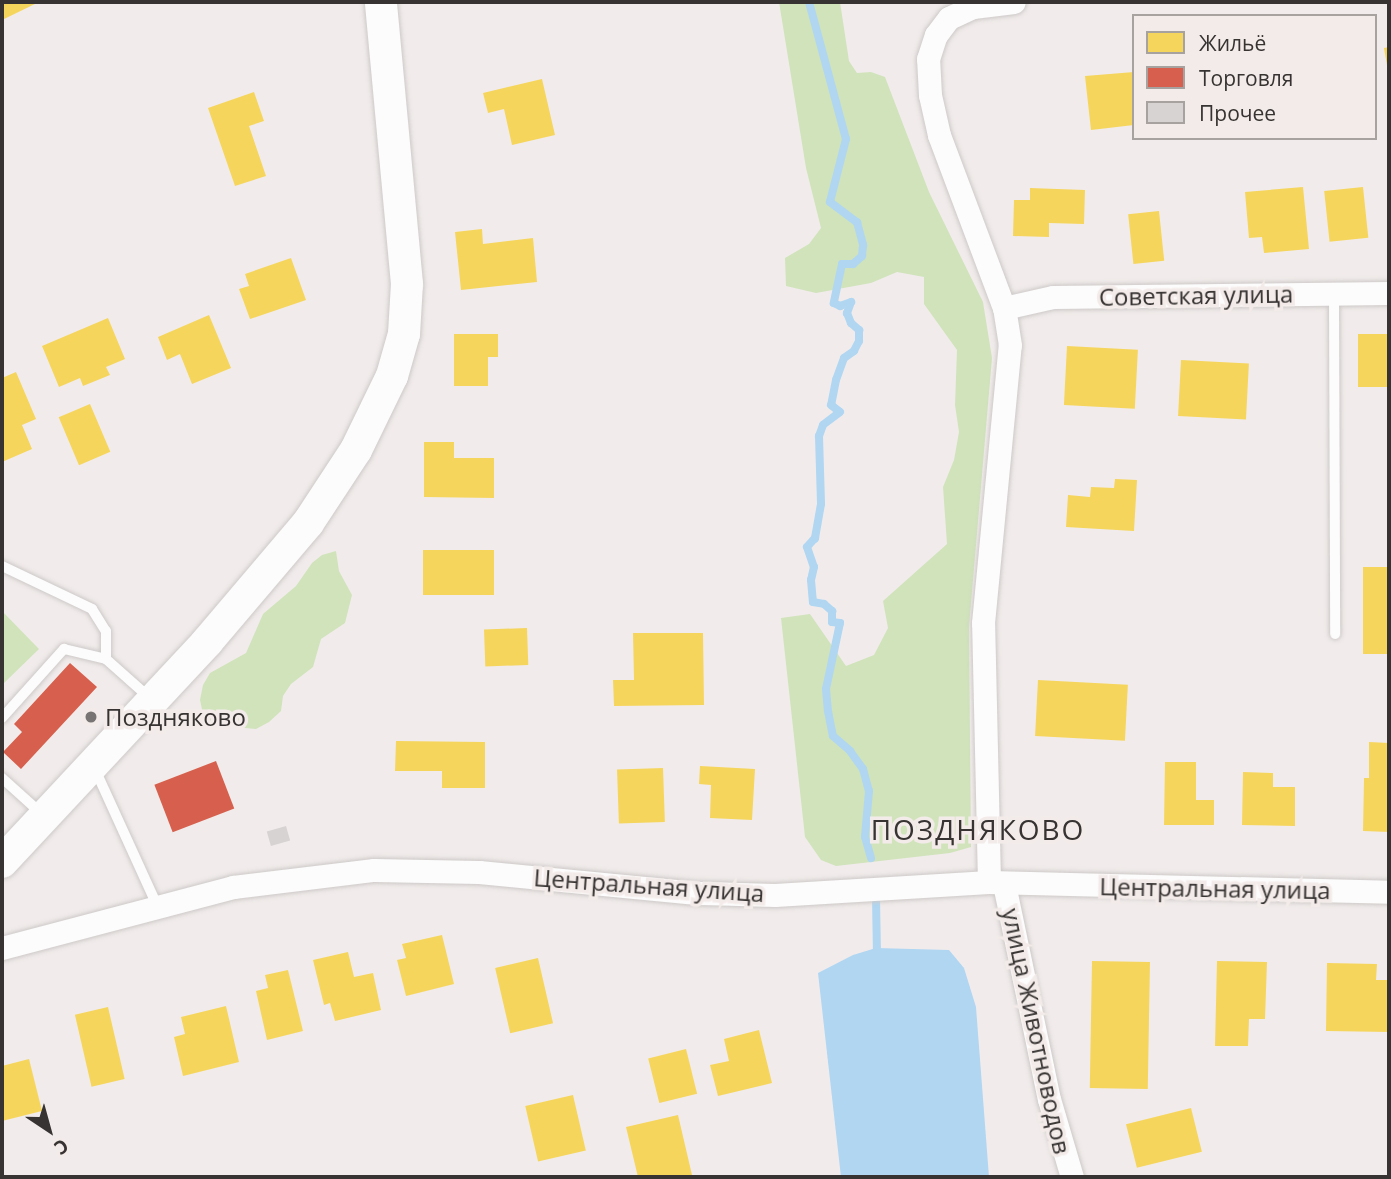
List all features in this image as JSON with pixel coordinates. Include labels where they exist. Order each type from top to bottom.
[{"type":"street","points":[[2,862],[207,642],[308,523],[356,450],[392,376],[404,334],[407,284],[381,2]]},
{"type":"street","name":"улица Животноводов","points":[[1014,2],[973,7],[948,18],[936,35],[928,59],[930,95],[939,135],[1004,308],[1010,345],[983,623],[997,883],[1049,1099],[1072,1177]]},
{"type":"street","name":"Советская улица","points":[[1004,308],[1052,297],[1389,293]]},
{"type":"street","name":"Центральная улица","points":[[2,948],[233,887],[374,870],[479,872],[699,893],[775,895],[997,883],[1389,892]]},
{"type":"lane","points":[[1334,294],[1335,634]]},
{"type":"lane","points":[[2,566],[92,609],[106,631],[106,659]]},
{"type":"lane","points":[[2,718],[64,649],[106,659],[152,700]]},
{"type":"lane","points":[[93,764],[157,905]]},
{"type":"lane","points":[[2,778],[44,817]]},
{"type":"green space","points":[[779,2],[840,2],[849,61],[857,73],[871,72],[885,77],[929,192],[983,302],[992,358],[969,627],[971,847],[950,853],[836,866],[821,860],[805,837],[781,618],[810,614],[846,666],[874,655],[888,628],[883,601],[947,544],[943,487],[954,460],[959,432],[955,405],[957,350],[924,304],[924,277],[897,272],[871,283],[816,293],[786,286],[785,258],[809,244],[821,228],[806,168]]},
{"type":"green space","points":[[336,551],[339,571],[352,595],[345,623],[321,639],[313,667],[291,684],[283,696],[281,711],[269,722],[256,729],[212,725],[203,714],[200,700],[203,685],[210,673],[246,653],[263,614],[296,586],[312,563],[322,555]]},
{"type":"green space","points":[[2,611],[39,649],[2,685]]},
{"type":"water","points":[[876,948],[949,950],[964,968],[976,1007],[989,1177],[841,1177],[818,973],[853,955]]},
{"type":"building: Жильё","points":[[2,2],[39,2],[2,20]]},
{"type":"building: Жильё","points":[[1389,47],[1389,71],[1388,71],[1384,48]]},
{"type":"building: Жильё","points":[[1132,72],[1132,125],[1091,130],[1085,76]]},
{"type":"building: Жильё","points":[[542,79],[555,135],[512,145],[504,109],[488,113],[483,93]]},
{"type":"building: Жильё","points":[[254,92],[264,121],[249,126],[266,176],[235,186],[208,108]]},
{"type":"building: Жильё","points":[[1303,187],[1309,249],[1264,253],[1262,237],[1249,238],[1245,192]]},
{"type":"building: Жильё","points":[[1363,187],[1368,238],[1330,242],[1324,191]]},
{"type":"building: Жильё","points":[[1030,188],[1085,190],[1084,224],[1049,223],[1049,237],[1013,236],[1014,200],[1030,200]]},
{"type":"building: Жильё","points":[[1159,211],[1164,261],[1133,264],[1128,214]]},
{"type":"building: Жильё","points":[[482,229],[483,244],[533,238],[537,282],[461,290],[455,232]]},
{"type":"building: Жильё","points":[[291,258],[306,300],[250,319],[239,289],[249,286],[245,274]]},
{"type":"building: Жильё","points":[[209,315],[231,368],[192,384],[180,354],[167,360],[158,337]]},
{"type":"building: Жильё","points":[[108,318],[125,359],[106,367],[110,375],[83,386],[80,378],[59,387],[42,346]]},
{"type":"building: Жильё","points":[[454,334],[498,334],[498,357],[488,357],[488,386],[454,386]]},
{"type":"building: Жильё","points":[[1358,334],[1389,334],[1389,387],[1358,387]]},
{"type":"building: Жильё","points":[[1067,346],[1138,350],[1135,409],[1064,405]]},
{"type":"building: Жильё","points":[[1181,360],[1249,364],[1246,419],[1178,416]]},
{"type":"building: Жильё","points":[[16,372],[36,419],[22,425],[32,449],[2,462],[2,378]]},
{"type":"building: Жильё","points":[[90,404],[110,452],[79,465],[59,417]]},
{"type":"building: Жильё","points":[[424,442],[454,442],[454,458],[494,458],[494,498],[424,497]]},
{"type":"building: Жильё","points":[[1115,479],[1137,480],[1134,531],[1066,527],[1068,495],[1090,497],[1091,487],[1114,488]]},
{"type":"building: Жильё","points":[[423,550],[494,550],[494,595],[423,595]]},
{"type":"building: Жильё","points":[[1363,567],[1389,567],[1389,654],[1363,654]]},
{"type":"building: Жильё","points":[[527,628],[528,665],[485,666],[484,630]]},
{"type":"building: Жильё","points":[[633,633],[703,633],[704,705],[614,706],[613,680],[634,680]]},
{"type":"building: Жильё","points":[[1038,680],[1128,685],[1125,741],[1035,736]]},
{"type":"building: Жильё","points":[[396,741],[485,742],[485,788],[442,788],[442,771],[395,771]]},
{"type":"building: Жильё","points":[[1369,742],[1389,743],[1389,832],[1363,831],[1364,778],[1369,778]]},
{"type":"building: Жильё","points":[[1165,762],[1196,762],[1196,800],[1214,800],[1214,825],[1164,825]]},
{"type":"building: Жильё","points":[[700,766],[755,769],[752,820],[710,818],[711,785],[699,784]]},
{"type":"building: Жильё","points":[[663,768],[665,822],[619,824],[617,770]]},
{"type":"building: Жильё","points":[[1243,772],[1273,773],[1273,787],[1295,787],[1295,826],[1242,825]]},
{"type":"building: Жильё","points":[[442,935],[454,984],[406,996],[397,960],[406,958],[402,944]]},
{"type":"building: Жильё","points":[[348,952],[354,977],[373,973],[381,1010],[335,1021],[330,1003],[324,1005],[313,960]]},
{"type":"building: Жильё","points":[[538,958],[553,1023],[510,1033],[495,968]]},
{"type":"building: Жильё","points":[[1092,961],[1150,962],[1148,1089],[1090,1088]]},
{"type":"building: Жильё","points":[[1217,961],[1267,962],[1265,1019],[1249,1019],[1248,1046],[1215,1046]]},
{"type":"building: Жильё","points":[[1327,963],[1377,964],[1376,980],[1389,980],[1389,1032],[1326,1031]]},
{"type":"building: Жильё","points":[[288,970],[303,1031],[267,1040],[256,991],[268,988],[265,975]]},
{"type":"building: Жильё","points":[[226,1006],[239,1062],[183,1076],[174,1037],[185,1034],[181,1017]]},
{"type":"building: Жильё","points":[[108,1007],[125,1079],[92,1087],[75,1015]]},
{"type":"building: Жильё","points":[[759,1030],[772,1083],[718,1096],[710,1065],[729,1061],[724,1039]]},
{"type":"building: Жильё","points":[[686,1049],[697,1094],[659,1103],[648,1058]]},
{"type":"building: Жильё","points":[[29,1059],[42,1111],[2,1121],[2,1066]]},
{"type":"building: Жильё","points":[[573,1095],[586,1151],[538,1162],[525,1106]]},
{"type":"building: Жильё","points":[[1191,1108],[1202,1152],[1137,1168],[1126,1124]]},
{"type":"building: Жильё","points":[[678,1115],[692,1175],[638,1177],[626,1127]]},
{"type":"building: Торговля","points":[[70,663],[97,687],[21,769],[3,752],[22,732],[14,724]]},
{"type":"building: Торговля","points":[[216,761],[234,809],[173,832],[154,785]]},
{"type":"building: Прочее","points":[[286,826],[290,840],[271,846],[267,832]]},
{"type":"waterway","points":[[809,2],[846,139],[830,202],[857,222],[863,245],[862,256],[853,264],[842,264],[834,303],[840,306],[851,302],[847,313],[851,323],[859,330],[859,341],[854,351],[844,358],[836,380],[831,405],[840,412],[823,425],[819,436],[821,504],[815,538],[807,547],[814,567],[811,580],[813,602],[824,604],[832,611],[832,622],[840,623],[826,689],[828,711],[833,736],[850,751],[863,769],[869,791],[865,837],[871,858]]},
{"type":"waterway","points":[[876,898],[877,957]]},
{"type":"place","name":"Поздняково","points":[[91,717]]},
{"type":"district","name":"ПОЗДНЯКОВО","points":[[978,829]]}]
